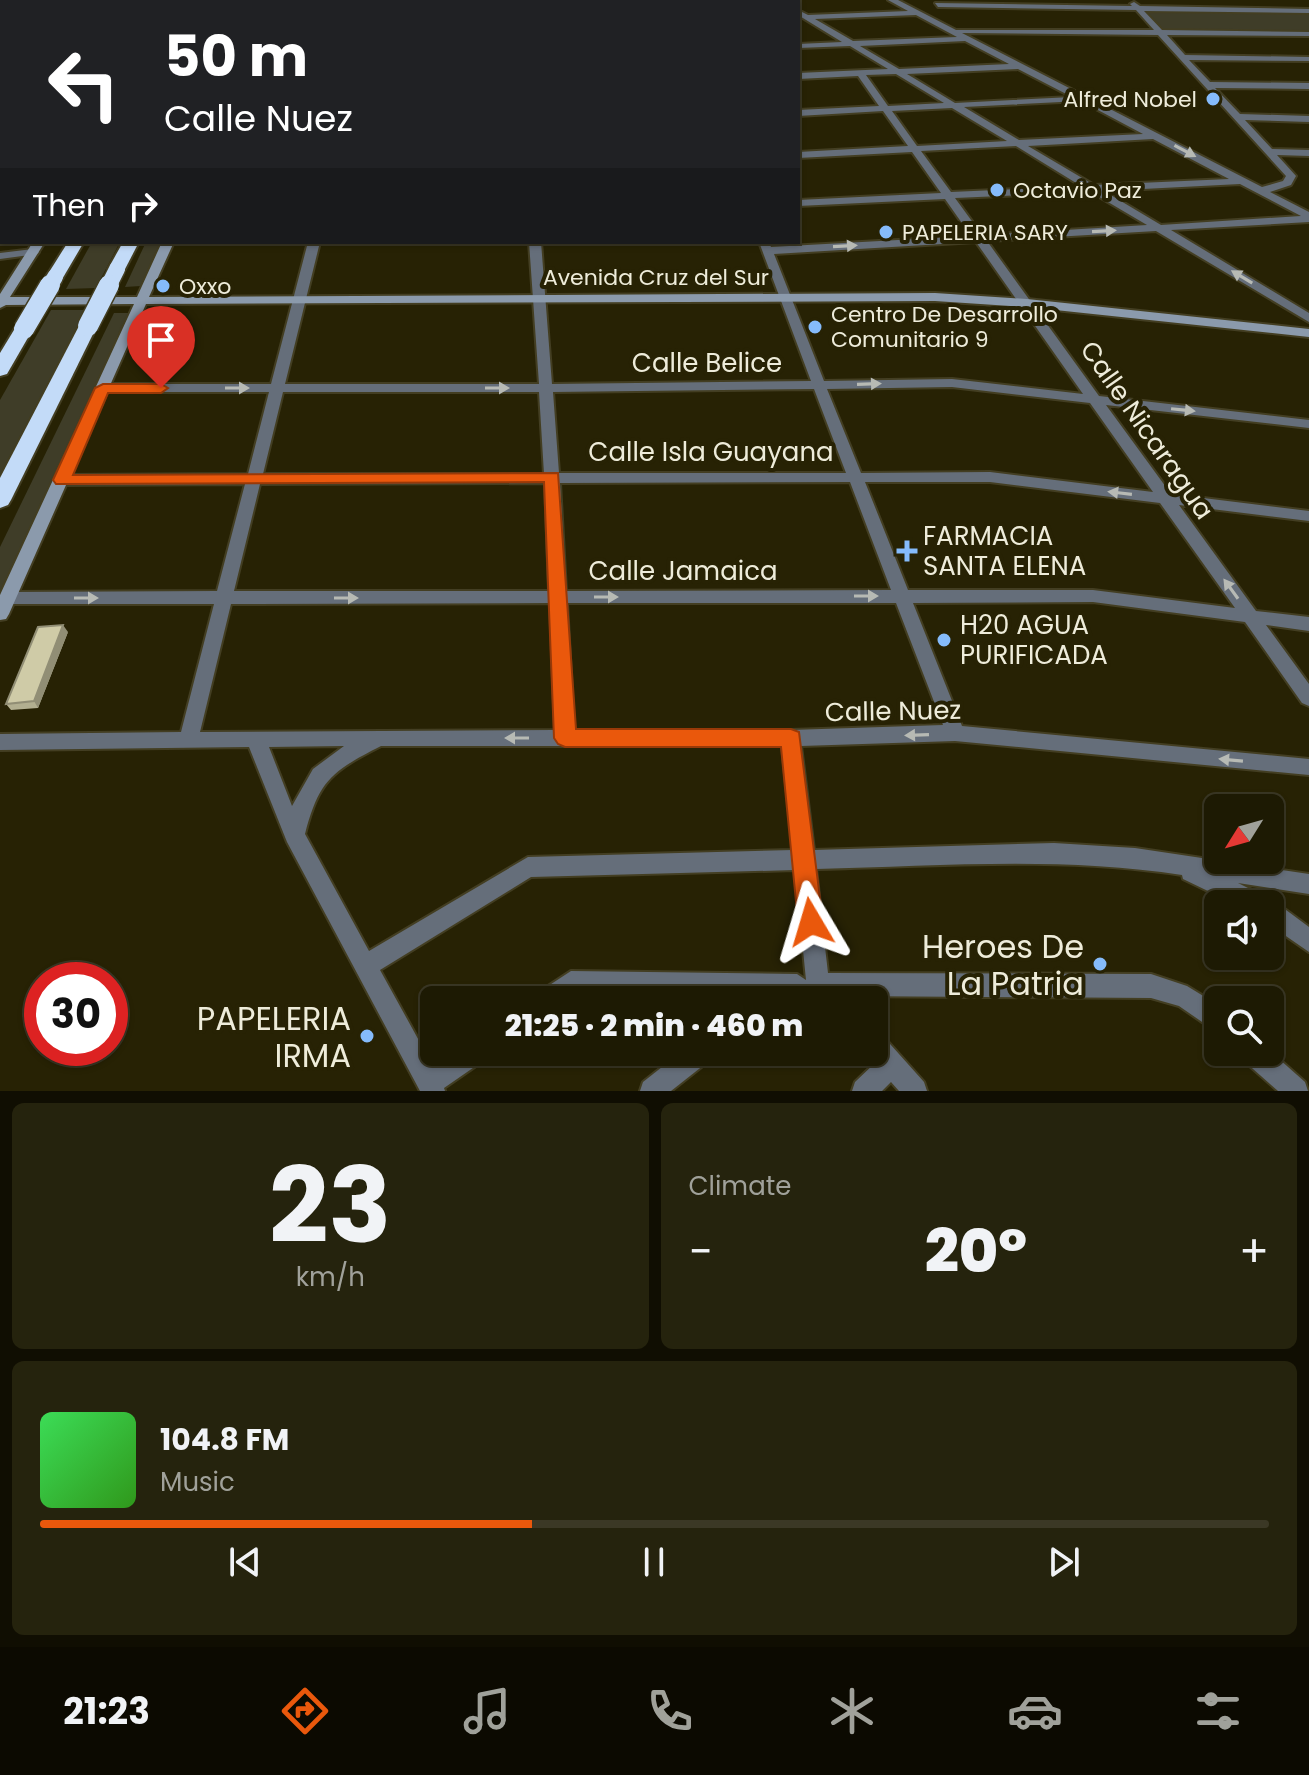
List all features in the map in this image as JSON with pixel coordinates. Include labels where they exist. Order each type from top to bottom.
[{"type":"highway","points":[[0,370],[75,244]]},
{"type":"highway","points":[[0,500],[130,244]]},
{"type":"main road","points":[[0,614],[167,244]]},
{"type":"main road","points":[[1,302],[36,247]]},
{"type":"main road","name":"Avenida Cruz del Sur","points":[[1,302],[935,297],[1027,303],[1309,333]]},
{"type":"street","points":[[892,0],[1309,218]]},
{"type":"street","points":[[1130,0],[1292,180],[1261,191]]},
{"type":"street","points":[[950,29],[937,3],[1309,11]]},
{"type":"street","points":[[801,16],[919,13]]},
{"type":"street","points":[[801,16],[1309,318]]},
{"type":"street","points":[[950,29],[1309,34]]},
{"type":"street","points":[[800,46],[969,38]]},
{"type":"street","points":[[1183,57],[1309,59]]},
{"type":"street","points":[[800,76],[1021,66]]},
{"type":"street","name":"Calle Nicaragua","points":[[860,73],[1309,698]]},
{"type":"street","points":[[1207,85],[1309,86]]},
{"type":"street","points":[[800,113],[1083,98]]},
{"type":"street","points":[[1237,117],[1309,119]]},
{"type":"street","points":[[800,155],[1157,136]]},
{"type":"street","points":[[1269,152],[1309,153]]},
{"type":"street","points":[[800,203],[1242,181]]},
{"type":"street","points":[[955,733],[765,246],[980,238],[1309,218]]},
{"type":"street","points":[[188,740],[313,244]]},
{"type":"street","points":[[535,244],[552,477],[565,738]]},
{"type":"street","points":[[0,256],[36,247]]},
{"type":"street","name":"Calle Belice","points":[[103,388],[545,388],[952,383],[1309,424]]},
{"type":"street","name":"Calle Isla Guayana","points":[[62,480],[990,477],[1309,516]]},
{"type":"street","name":"Calle Jamaica","points":[[8,598],[1103,596],[1309,624]]},
{"type":"street","name":"Calle Nuez","points":[[0,742],[791,738],[955,733],[1309,767]]},
{"type":"street","name":"Calle Nuez","points":[[294,835],[301,805],[321,771],[337,759],[380,738]]},
{"type":"street","points":[[791,738],[803,861],[799,986]]},
{"type":"street","points":[[256,740],[294,835],[431,1088],[457,1066]]},
{"type":"street","points":[[365,966],[528,867],[1054,853],[1174,863],[1309,884]]},
{"type":"street","points":[[1174,863],[1229,890]]},
{"type":"street","points":[[1284,922],[1309,941]]},
{"type":"street","points":[[567,986],[571,983],[656,986]]},
{"type":"street","points":[[888,990],[1151,986],[1174,989],[1204,1008]]},
{"type":"street","points":[[888,1059],[915,1091]]},
{"type":"street","points":[[864,1091],[892,1064]]},
{"type":"street","points":[[652,1091],[683,1066]]},
{"type":"street","points":[[1268,1066],[1296,1091]]},
{"type":"shaded area","points":[[1144,10],[1309,13],[1309,32],[1164,31]]},
{"type":"shaded area","points":[[91,244],[119,244],[96,288],[66,289]]},
{"type":"shaded area","points":[[145,244],[160,244],[141,286],[125,287]]},
{"type":"shaded area","points":[[51,310],[86,310],[0,475],[0,400]]},
{"type":"shaded area","points":[[114,313],[129,313],[0,596],[0,547]]},
{"type":"building","points":[[63,625],[34,701],[6,704],[38,627]]},
{"type":"place","name":"Alfred Nobel","points":[[1213,99]]},
{"type":"place","name":"Octavio Paz","points":[[997,190]]},
{"type":"place","name":"PAPELERIA SARY","points":[[886,232]]},
{"type":"place","name":"Oxxo","points":[[163,286]]},
{"type":"place","name":"Centro De Desarrollo Comunitario 9","points":[[815,327]]},
{"type":"place","name":"FARMACIA SANTA ELENA","points":[[907,551]]},
{"type":"place","name":"H20 AGUA PURIFICADA","points":[[944,640]]},
{"type":"place","name":"Heroes De La Patria","points":[[1100,964]]},
{"type":"place","name":"PAPELERIA IRMA","points":[[367,1036]]},
{"type":"route","points":[[161,388],[103,388],[62,480],[552,477],[565,738],[791,738],[811,922]]}]
